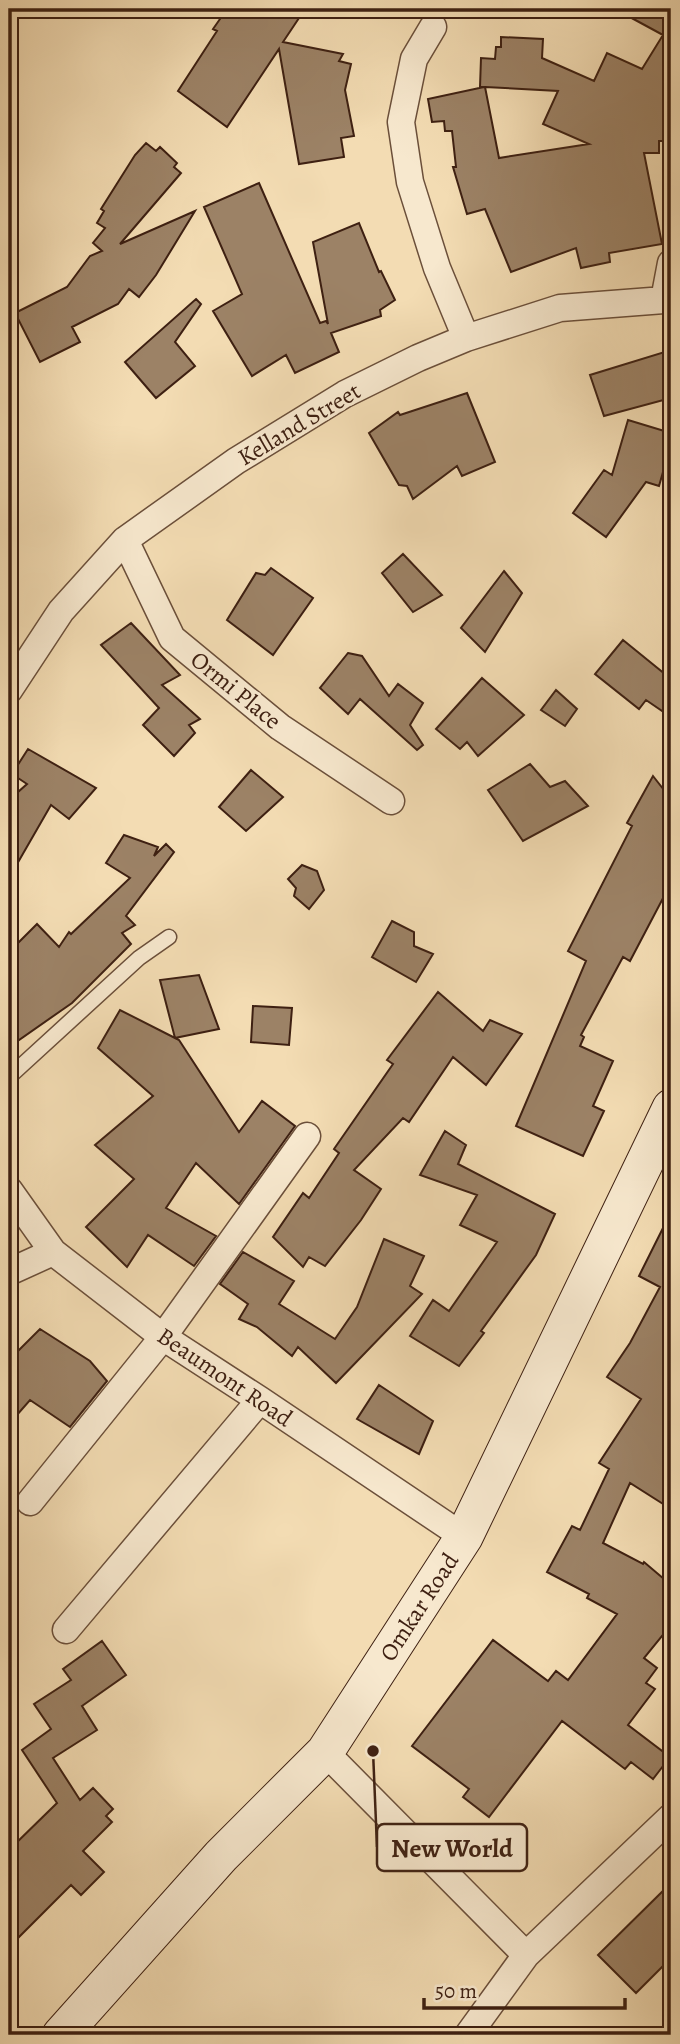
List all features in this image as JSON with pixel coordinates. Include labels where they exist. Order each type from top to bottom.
[{"type":"street","points":[[433,27],[414,59],[401,122],[410,182],[437,268],[466,338]]},
{"type":"street","points":[[667,300],[671,264]]},
{"type":"street","name":"Kelland Street","points":[[9,690],[61,611],[125,540],[236,461],[345,394],[466,338],[560,308],[667,300]]},
{"type":"street","name":"Ormi Place","points":[[125,540],[172,638],[280,727],[391,801]]},
{"type":"street","name":"Omkar Road","points":[[61,2035],[221,1856],[325,1752],[464,1537],[671,1108]]},
{"type":"street","points":[[30,1502],[163,1337],[307,1136]]},
{"type":"street","name":"Beaumont Road","points":[[9,1190],[53,1252],[163,1337],[464,1537]]},
{"type":"street","points":[[9,1272],[53,1252]]},
{"type":"street","points":[[66,1630],[260,1400]]},
{"type":"street","points":[[325,1752],[526,1955]]},
{"type":"street","points":[[468,2035],[526,1955],[671,1817]]},
{"type":"lane","points":[[9,1077],[139,958],[169,937]]},
{"type":"building","points":[[227,9],[305,9],[283,42],[343,54],[339,61],[351,64],[345,90],[354,136],[341,138],[344,157],[299,164],[279,49],[227,127],[178,91],[217,31],[213,29]]},
{"type":"building","points":[[615,9],[671,9],[671,141],[659,141],[659,153],[644,153],[662,244],[609,253],[610,262],[581,268],[576,248],[511,272],[485,209],[467,214],[453,167],[456,167],[452,131],[445,131],[444,121],[432,122],[428,99],[484,87],[480,87],[481,58],[495,59],[496,47],[501,47],[501,37],[543,39],[542,58],[594,81],[607,53],[642,69],[663,35]],"holes":[[[485,87],[558,91],[543,124],[589,144],[499,158]]]},
{"type":"building","points":[[146,143],[156,151],[160,147],[177,163],[174,167],[181,173],[120,244],[195,211],[156,275],[139,297],[129,289],[118,304],[72,327],[80,342],[40,362],[15,313],[67,287],[90,256],[102,251],[93,243],[105,228],[97,223],[104,211],[101,209],[135,155]]},
{"type":"building","points":[[259,183],[320,323],[326,321],[328,324],[313,242],[359,223],[379,272],[381,271],[395,300],[380,310],[381,316],[331,333],[339,352],[295,373],[286,355],[252,376],[213,311],[242,294],[204,207]]},
{"type":"building","points":[[196,299],[201,304],[175,342],[195,366],[156,398],[125,362]]},
{"type":"building","points":[[671,350],[671,398],[604,416],[590,375]]},
{"type":"building","points":[[467,393],[495,462],[462,476],[457,466],[413,499],[407,486],[399,485],[369,433],[398,412],[400,415]]},
{"type":"building","points":[[628,420],[671,433],[671,444],[659,486],[646,482],[606,537],[573,513],[604,470],[612,475]]},
{"type":"building","points":[[403,554],[442,595],[413,612],[382,573]]},
{"type":"building","points":[[271,568],[313,598],[273,655],[227,620],[256,573],[265,575]]},
{"type":"building","points":[[504,571],[522,593],[485,652],[461,628]]},
{"type":"building","points":[[131,623],[180,675],[162,685],[200,719],[189,725],[195,733],[174,756],[143,725],[159,708],[101,645]]},
{"type":"building","points":[[623,640],[671,679],[671,717],[646,700],[639,709],[595,674]]},
{"type":"building","points":[[348,653],[362,656],[389,696],[398,684],[423,703],[410,725],[423,745],[417,750],[360,699],[348,714],[320,688]]},
{"type":"building","points":[[482,678],[524,715],[478,756],[467,742],[460,749],[436,729]]},
{"type":"building","points":[[556,690],[577,709],[565,726],[541,710]]},
{"type":"building","points":[[28,749],[96,788],[69,819],[51,805],[9,878],[9,800],[27,784],[12,774]]},
{"type":"building","points":[[530,764],[550,787],[565,781],[588,806],[523,841],[488,790]]},
{"type":"building","points":[[251,770],[283,797],[246,831],[219,807]]},
{"type":"building","points":[[653,776],[671,799],[671,883],[630,961],[623,957],[581,1035],[584,1037],[580,1046],[613,1061],[593,1106],[604,1111],[583,1156],[516,1126],[586,961],[568,951],[632,826],[627,823]]},
{"type":"building","points":[[124,835],[158,847],[154,856],[166,844],[174,852],[126,916],[135,925],[122,933],[131,944],[72,1003],[9,1047],[9,952],[37,924],[59,947],[69,932],[71,934],[130,878],[106,863]]},
{"type":"building","points":[[302,865],[317,871],[324,890],[309,909],[294,896],[296,888],[288,879]]},
{"type":"building","points":[[392,921],[414,932],[414,946],[433,954],[416,982],[372,957]]},
{"type":"building","points":[[199,975],[219,1029],[175,1038],[160,980]]},
{"type":"building","points":[[438,992],[483,1031],[490,1020],[522,1034],[486,1085],[453,1057],[409,1122],[403,1118],[354,1170],[381,1189],[361,1220],[325,1266],[309,1257],[303,1267],[273,1237],[303,1193],[309,1198],[339,1153],[334,1149],[393,1064],[387,1060]]},
{"type":"building","points":[[253,1006],[292,1008],[289,1045],[251,1042]]},
{"type":"building","points":[[120,1010],[179,1040],[239,1132],[262,1101],[295,1126],[239,1204],[196,1163],[166,1208],[216,1236],[194,1266],[148,1235],[127,1267],[86,1227],[134,1179],[95,1145],[153,1096],[98,1048]]},
{"type":"building","points":[[445,1131],[466,1145],[458,1164],[555,1214],[536,1255],[459,1366],[410,1336],[433,1300],[449,1311],[497,1242],[460,1225],[477,1195],[420,1175]]},
{"type":"building","points":[[671,1212],[671,1509],[630,1483],[603,1543],[643,1564],[644,1562],[671,1585],[671,1625],[644,1658],[657,1668],[646,1683],[655,1689],[628,1725],[670,1757],[653,1779],[631,1762],[625,1769],[562,1721],[489,1817],[463,1797],[469,1789],[412,1746],[493,1640],[548,1681],[556,1671],[568,1680],[617,1614],[587,1598],[589,1594],[547,1572],[572,1526],[580,1530],[609,1469],[599,1463],[641,1399],[607,1377],[630,1343],[660,1287],[639,1276]]},
{"type":"building","points":[[384,1239],[424,1256],[410,1286],[422,1294],[336,1383],[298,1347],[292,1356],[257,1327],[239,1319],[248,1304],[220,1284],[243,1252],[294,1281],[279,1304],[335,1339],[357,1307]]},
{"type":"building","points":[[40,1329],[90,1361],[107,1381],[70,1427],[30,1400],[9,1424],[9,1360]]},
{"type":"building","points":[[379,1385],[433,1421],[419,1454],[357,1419]]},
{"type":"building","points":[[102,1641],[126,1675],[82,1706],[97,1730],[53,1758],[80,1800],[93,1788],[113,1809],[106,1816],[112,1822],[83,1851],[104,1872],[81,1895],[71,1885],[9,1947],[9,1850],[57,1803],[22,1750],[51,1729],[34,1704],[71,1680],[63,1669]]},
{"type":"building","points":[[671,1883],[671,1958],[636,1993],[598,1955]]},
{"type":"place","name":"New World","points":[[373,1751]]}]
